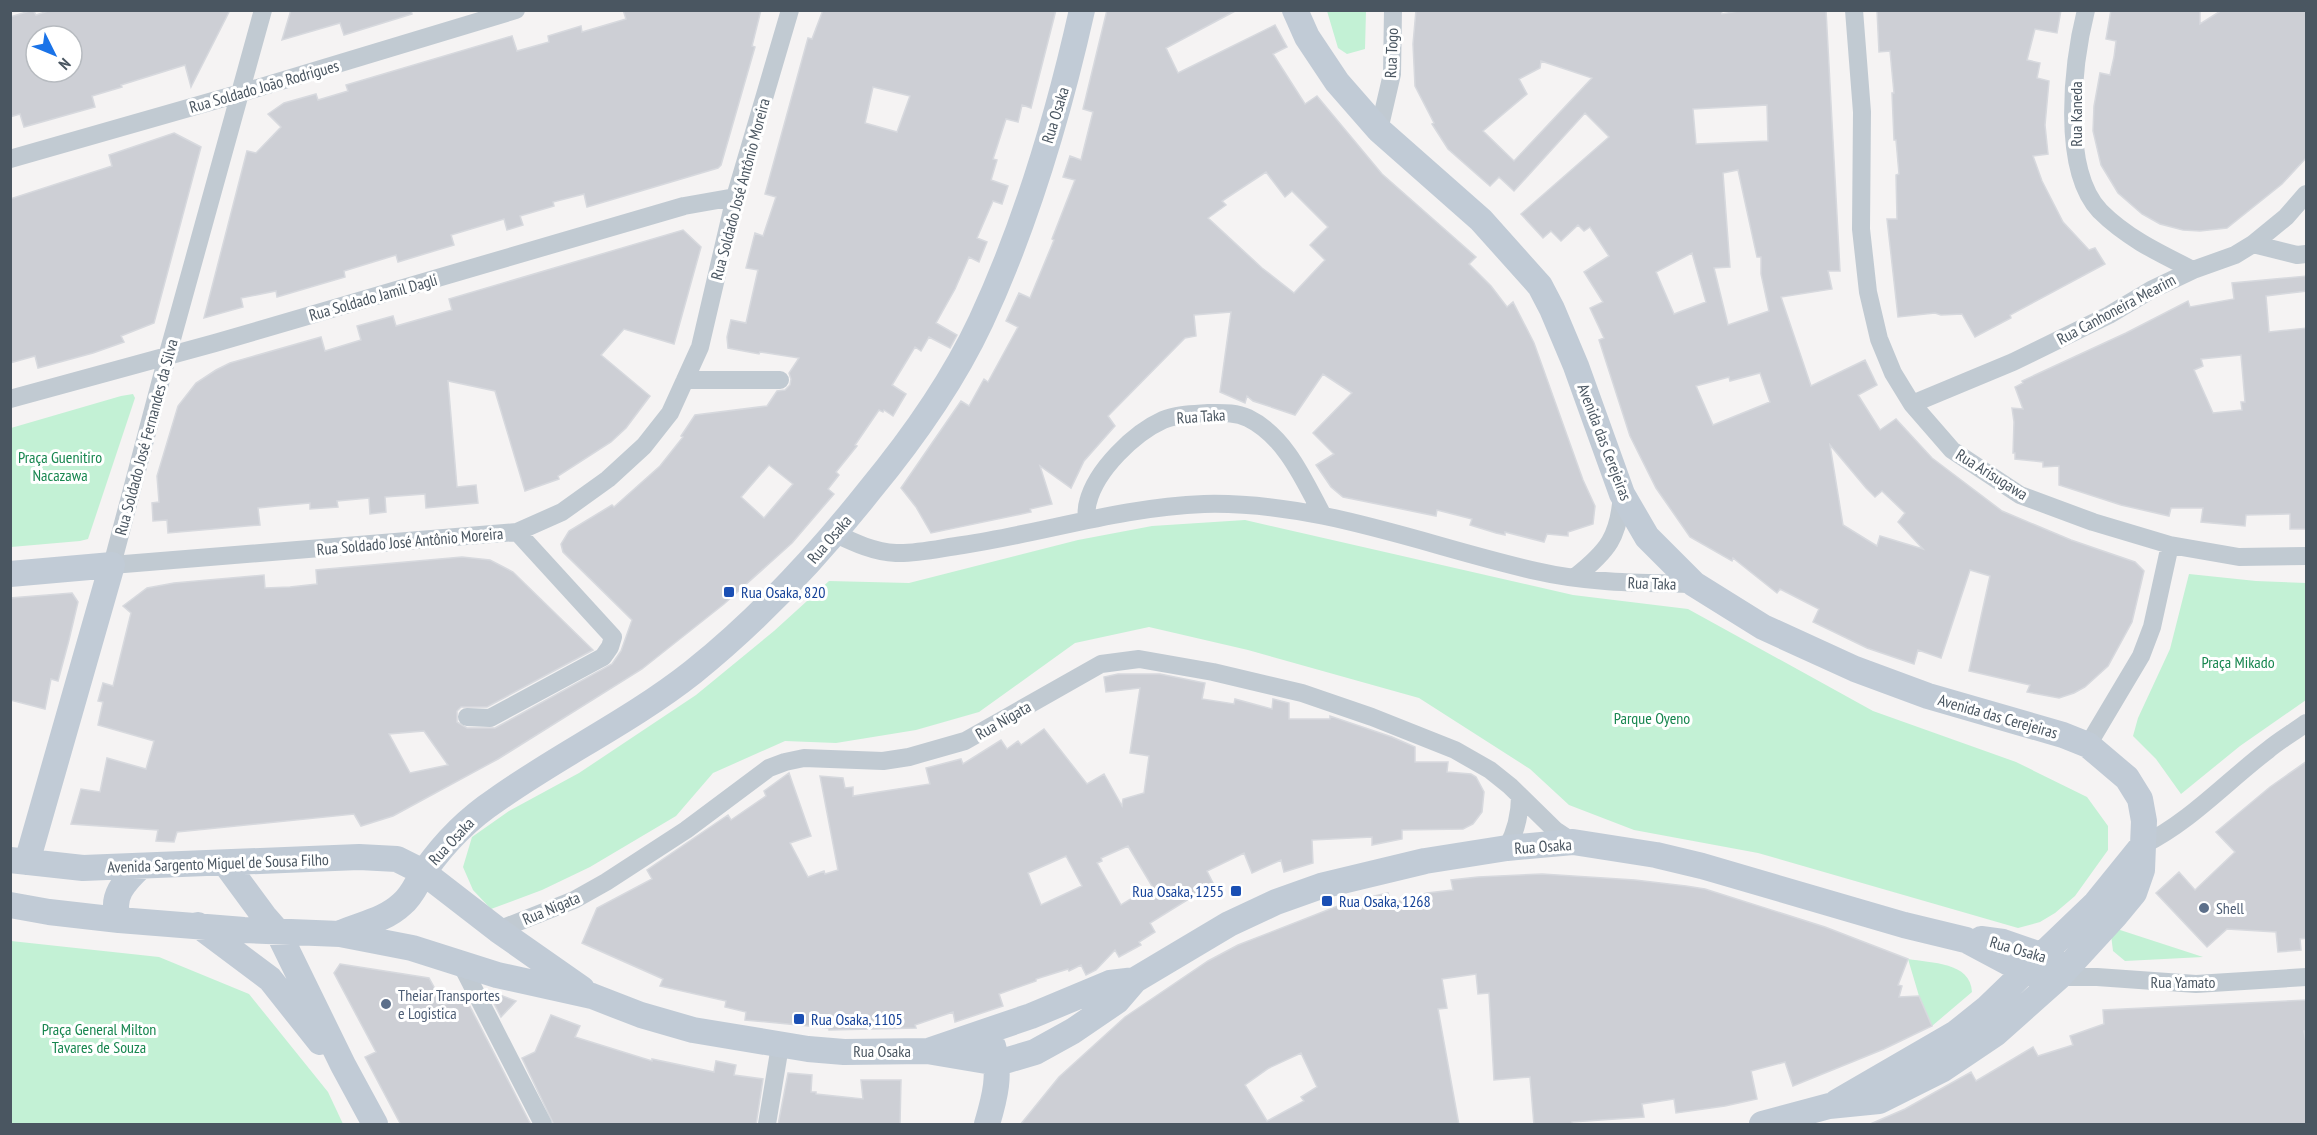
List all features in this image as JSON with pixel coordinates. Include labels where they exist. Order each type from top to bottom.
[{"type":"main road","name":"Rua Osaka","points":[[592,996],[498,930],[423,872],[453,836],[480,810],[589,742],[690,674],[755,619],[836,534],[899,454],[926,416],[980,323],[1024,218],[1064,89],[1082,10]]},
{"type":"main road","name":"Avenida das Cerejeiras","points":[[1295,10],[1307,36],[1337,82],[1379,130],[1481,220],[1540,286],[1576,366],[1622,494],[1647,537],[1694,584],[1763,627],[1855,669],[1928,696],[2063,735],[2088,745],[2127,778],[2140,799],[2145,820],[2142,870],[2134,893],[2064,971],[1995,1034],[1943,1069],[1879,1101],[1829,1106],[1762,1125]]},
{"type":"main road","name":"Rua Soldado José Antônio Moreira","points":[[10,574],[112,565]]},
{"type":"main road","name":"Rua Soldado José Fernandes da Silva","points":[[16,865],[112,565]]},
{"type":"main road","name":"Rua Osaka","points":[[340,934],[412,948],[497,975],[592,996],[640,1015],[693,1030],[780,1046],[844,1052],[927,1051],[998,1063],[1035,1052],[1073,1031],[1118,1001],[1135,980],[1228,924],[1275,902],[1322,886],[1425,861],[1506,848],[1573,842],[1656,855],[1904,925],[1966,940],[2034,964],[2064,971]]},
{"type":"main road","name":"Avenida das Cerejeiras","points":[[1829,1106],[1956,1033],[2034,964],[2096,903],[2143,845]]},
{"type":"main road","name":"Avenida Sargento Miguel de Sousa Filho","points":[[16,865],[83,868],[382,858],[397,859],[423,872]]},
{"type":"main road","points":[[225,863],[278,932],[375,1125]]},
{"type":"main road","points":[[119,920],[116,912],[117,895],[124,883],[141,866]]},
{"type":"main road","points":[[10,905],[119,920],[278,932],[340,934],[362,924],[376,921],[403,904],[414,891],[423,872]]},
{"type":"main road","points":[[198,925],[270,980],[311,1029],[326,1051],[343,1065]]},
{"type":"main road","name":"Rua Osaka","points":[[927,1051],[989,1031],[1110,983],[1135,980]]},
{"type":"main road","points":[[987,1125],[996,1094],[998,1063],[989,1031]]},
{"type":"street","name":"Rua Soldado José Fernandes da Silva","points":[[112,565],[263,10]]},
{"type":"street","name":"Rua Soldado João Rodrigues","points":[[10,159],[242,93],[516,10]]},
{"type":"street","name":"Rua Soldado José Antônio Moreira","points":[[112,565],[517,532],[562,512],[608,479],[644,446],[670,413],[700,347],[735,197],[790,10]]},
{"type":"street","name":"Rua Togo","points":[[1379,130],[1392,74],[1393,10]]},
{"type":"street","name":"Rua Arisugawa","points":[[1854,10],[1862,112],[1861,229],[1868,292],[1879,339],[1893,373],[1912,404],[1952,450],[2020,495],[2093,522],[2170,545],[2239,557],[2307,556]]},
{"type":"street","name":"Rua Kaneda","points":[[2086,10],[2076,76],[2073,125],[2076,157],[2085,187],[2099,209],[2124,231],[2152,251],[2193,270]]},
{"type":"street","name":"Rua Canhoneira Mearim","points":[[1912,404],[2013,362],[2109,315],[2151,290],[2193,270],[2235,255],[2286,218],[2307,194]]},
{"type":"street","name":"Rua Soldado Jamil Dagli","points":[[10,399],[167,357],[684,206],[735,197]]},
{"type":"street","points":[[2253,244],[2297,255],[2307,255]]},
{"type":"street","points":[[685,380],[780,380]]},
{"type":"street","name":"Rua Taka","points":[[1086,520],[1088,502],[1097,481],[1114,458],[1138,434],[1163,420],[1180,415],[1204,413],[1230,413],[1249,418],[1276,439],[1298,468],[1322,514]]},
{"type":"street","points":[[1575,577],[1596,561],[1612,540],[1620,519],[1622,494]]},
{"type":"street","name":"Rua Taka","points":[[836,534],[868,549],[896,554],[1030,534],[1086,520],[1177,506],[1208,504],[1249,506],[1322,514],[1538,572],[1607,581],[1694,584]]},
{"type":"street","points":[[467,717],[490,718],[603,657],[610,647],[613,636],[517,532]]},
{"type":"street","points":[[2088,745],[2141,656],[2152,627],[2170,545]]},
{"type":"street","name":"Rua Nigata","points":[[498,930],[574,900],[606,882],[686,830],[769,768],[804,758],[883,760],[909,757],[941,749],[965,741],[1101,664],[1139,659],[1191,668],[1302,693],[1372,717],[1455,750],[1490,770],[1555,830],[1573,842]]},
{"type":"street","points":[[2143,845],[2183,822],[2269,749],[2307,723]]},
{"type":"street","points":[[1506,848],[1515,833],[1520,812],[1520,796]]},
{"type":"street","points":[[461,964],[543,1125]]},
{"type":"street","name":"Rua Yamato","points":[[2064,971],[2097,977],[2196,984],[2307,977]]},
{"type":"street","points":[[767,1125],[780,1046]]},
{"type":"green space","points":[[1327,11],[1366,11],[1365,49],[1347,54],[1338,48]]},
{"type":"green space","name":"Praça Guenitiro Nacazawa","points":[[133,394],[135,398],[88,539],[11,547],[11,428]]},
{"type":"green space","name":"Parque Oyeno","points":[[1245,520],[1573,595],[1688,609],[1873,711],[2016,762],[2087,797],[2108,826],[2108,850],[2075,896],[2040,922],[2018,928],[1758,853],[1634,830],[1569,805],[1530,769],[1419,698],[1248,650],[1149,627],[1075,643],[979,712],[916,730],[836,743],[785,741],[713,773],[676,816],[590,867],[542,890],[491,909],[473,890],[463,867],[472,837],[509,811],[579,773],[696,695],[774,631],[829,581],[909,583],[1078,540],[1152,526]]},
{"type":"green space","name":"Praça Mikado","points":[[2189,574],[2256,581],[2306,583],[2306,700],[2240,746],[2181,794],[2156,759],[2133,736],[2138,718],[2170,649]]},
{"type":"green space","points":[[2117,929],[2203,957],[2125,961],[2113,951],[2111,935]]},
{"type":"green space","name":"Praça General Milton Tavares de Souza","points":[[11,941],[159,957],[249,994],[328,1092],[343,1124],[11,1124]]},
{"type":"green space","points":[[1908,959],[1938,963],[1957,969],[1970,982],[1972,992],[1932,1026],[1919,996]]},
{"type":"building","points":[[33,10],[36,15],[51,10],[230,10],[191,87],[185,65],[92,96],[95,107],[24,127],[20,114],[10,117],[10,17]]},
{"type":"building","points":[[291,10],[411,10],[412,14],[344,35],[340,23],[282,40]]},
{"type":"building","points":[[623,10],[761,10],[752,46],[755,47],[721,165],[718,168],[587,207],[584,194],[553,202],[554,206],[520,216],[523,225],[507,230],[504,219],[451,235],[454,245],[398,262],[396,255],[344,271],[345,277],[277,297],[276,291],[241,298],[243,307],[204,318],[247,151],[256,153],[281,127],[268,114],[284,103],[316,94],[318,100],[348,91],[346,85],[512,36],[517,51],[549,42],[548,36],[581,26],[582,32],[626,19]]},
{"type":"building","points":[[823,10],[1056,10],[1031,108],[1022,105],[1018,122],[1006,119],[993,159],[997,160],[991,180],[1008,186],[1002,204],[993,201],[977,238],[987,242],[979,262],[969,257],[936,323],[957,335],[950,348],[929,337],[921,351],[915,347],[892,385],[906,394],[893,416],[884,410],[883,412],[879,410],[855,445],[857,446],[836,472],[839,475],[828,489],[834,494],[792,543],[724,604],[642,669],[498,759],[393,816],[361,826],[354,814],[177,832],[174,842],[156,841],[158,830],[71,824],[81,789],[100,792],[107,758],[146,769],[154,741],[98,725],[103,702],[98,701],[103,683],[113,686],[131,613],[123,606],[147,588],[174,583],[264,575],[265,588],[290,587],[317,584],[316,570],[462,557],[490,560],[513,572],[593,650],[487,707],[461,707],[457,711],[457,722],[467,728],[495,728],[612,664],[621,651],[632,620],[563,552],[561,544],[569,531],[612,505],[614,507],[660,466],[683,437],[681,436],[695,415],[767,406],[777,391],[785,390],[790,385],[789,373],[799,358],[728,348],[727,337],[731,320],[746,323],[758,270],[746,268],[755,233],[763,236],[776,197],[765,194],[808,38],[812,39]],"holes":[[[873,87],[910,96],[897,132],[865,123]],[[769,465],[793,484],[764,518],[741,497]],[[424,731],[448,765],[410,773],[389,734]]]},
{"type":"building","points":[[1107,10],[1237,10],[1166,48],[1178,73],[1275,25],[1287,47],[1273,54],[1305,104],[1317,96],[1382,174],[1476,257],[1469,264],[1491,286],[1507,307],[1513,302],[1534,343],[1583,480],[1595,506],[1593,524],[1568,532],[1568,536],[1547,534],[1544,542],[1505,532],[1505,535],[1496,533],[1470,525],[1472,519],[1437,510],[1436,516],[1343,497],[1331,487],[1316,465],[1334,454],[1313,433],[1352,393],[1323,374],[1295,415],[1253,401],[1247,396],[1245,403],[1220,392],[1231,312],[1194,315],[1196,336],[1185,338],[1108,416],[1115,426],[1084,461],[1071,488],[1040,466],[1052,504],[1030,509],[1031,512],[931,533],[916,507],[901,488],[961,401],[969,406],[984,379],[988,382],[1018,327],[1006,321],[1019,293],[1030,298],[1054,240],[1052,239],[1075,180],[1063,177],[1070,156],[1081,160],[1093,112],[1083,109]],"holes":[[[1266,172],[1285,197],[1292,191],[1328,227],[1310,245],[1325,260],[1294,293],[1262,268],[1208,218],[1226,205],[1222,201]]]},
{"type":"building","points":[[1416,10],[1721,10],[1722,14],[1744,10],[1826,10],[1840,271],[1828,271],[1832,289],[1781,297],[1811,386],[1865,360],[1877,385],[1858,395],[1880,430],[1896,419],[1932,458],[2002,511],[2071,540],[2135,562],[2144,571],[2132,622],[2108,666],[2085,687],[2059,698],[2027,692],[2030,685],[1969,671],[1990,576],[1970,570],[1941,658],[1918,650],[1914,664],[1867,648],[1813,622],[1819,609],[1780,589],[1777,593],[1733,558],[1732,561],[1690,537],[1656,488],[1630,436],[1599,340],[1604,338],[1590,308],[1603,302],[1584,272],[1609,256],[1590,227],[1584,231],[1578,225],[1561,241],[1551,231],[1543,238],[1521,214],[1609,137],[1585,113],[1514,191],[1499,177],[1490,186],[1448,149],[1432,124],[1434,123],[1415,86],[1413,44]],"holes":[[[1541,61],[1592,78],[1514,161],[1483,131],[1527,94],[1519,79],[1540,68]],[[1767,105],[1768,141],[1696,144],[1693,109]],[[1738,170],[1757,257],[1761,257],[1761,274],[1769,311],[1728,325],[1714,268],[1730,267],[1723,173]],[[1692,253],[1706,302],[1674,314],[1656,272]],[[1760,373],[1770,402],[1713,425],[1696,386],[1729,377],[1730,381]],[[1830,445],[1875,497],[1882,491],[1905,513],[1898,522],[1923,549],[1880,536],[1877,546],[1843,525]]]},
{"type":"building","points":[[1877,10],[2061,10],[2057,33],[2035,29],[2027,60],[2040,63],[2037,78],[2049,81],[2045,125],[2048,154],[2033,156],[2042,181],[2063,222],[2089,250],[2095,248],[2105,264],[2010,315],[2011,318],[1975,337],[1962,314],[1935,313],[1898,317],[1887,219],[1897,219],[1896,175],[1899,174],[1896,140],[1894,140],[1892,93],[1894,93],[1890,51],[1879,52]]},
{"type":"building","points":[[2111,10],[2200,10],[2200,24],[2222,10],[2307,10],[2307,157],[2282,184],[2227,228],[2183,230],[2160,224],[2142,214],[2118,193],[2101,165],[2093,131],[2094,106],[2100,73],[2110,75],[2114,57],[2116,41],[2106,39]]},
{"type":"building","points":[[174,133],[201,147],[154,323],[121,336],[124,342],[93,353],[38,368],[35,356],[10,363],[10,199],[112,166],[109,155]]},
{"type":"building","points":[[683,230],[701,247],[674,344],[624,329],[601,355],[650,396],[626,428],[611,442],[558,476],[559,479],[525,491],[495,391],[448,381],[457,487],[476,485],[478,503],[426,508],[425,494],[385,497],[386,512],[370,514],[369,498],[337,501],[338,507],[310,509],[310,503],[277,506],[258,508],[260,525],[168,533],[167,520],[153,521],[152,503],[159,502],[157,476],[178,406],[196,383],[216,370],[230,363],[321,337],[325,351],[361,340],[357,326],[393,316],[396,326],[452,310],[449,299]]},
{"type":"building","points":[[2307,276],[2307,291],[2266,296],[2269,332],[2307,328],[2307,529],[2290,529],[2290,514],[2246,515],[2245,526],[2201,522],[2203,508],[2171,508],[2169,516],[2121,505],[2059,485],[2059,466],[2043,467],[2043,462],[2015,459],[2012,408],[2023,409],[2015,387],[2023,383],[2022,381],[2126,333],[2188,301],[2190,307],[2234,299],[2232,283]],"holes":[[[2241,355],[2245,402],[2241,402],[2242,410],[2213,413],[2194,370],[2203,366],[2201,359]]]},
{"type":"building","points":[[72,593],[78,602],[58,681],[51,679],[45,709],[10,700],[10,598]]},
{"type":"building","points":[[1118,674],[1160,674],[1205,683],[1202,699],[1234,704],[1235,699],[1272,709],[1273,699],[1289,703],[1289,719],[1330,719],[1330,716],[1392,737],[1415,747],[1415,762],[1448,762],[1447,772],[1471,774],[1476,777],[1484,792],[1482,812],[1473,824],[1463,829],[1402,830],[1402,839],[1372,845],[1372,837],[1312,840],[1313,863],[1284,872],[1281,860],[1252,873],[1244,853],[1207,871],[1217,891],[1203,898],[1200,892],[1150,923],[1155,932],[1139,942],[1141,945],[1119,957],[1115,950],[1096,970],[1086,975],[1081,965],[1069,971],[1068,969],[1036,979],[1036,981],[999,994],[1003,1006],[955,1022],[953,1012],[915,1025],[916,1028],[829,1030],[829,1028],[745,1020],[746,1012],[725,1007],[726,1001],[660,986],[663,979],[582,943],[597,908],[652,879],[647,870],[728,815],[731,820],[766,796],[764,791],[789,773],[811,836],[790,843],[808,877],[824,871],[825,874],[838,870],[820,776],[843,778],[845,788],[853,787],[853,796],[930,784],[926,768],[961,759],[963,764],[1001,740],[1007,749],[1018,741],[1021,745],[1044,729],[1087,784],[1104,774],[1122,806],[1123,799],[1144,793],[1149,756],[1130,753],[1140,688],[1106,692],[1104,677]],"holes":[[[1128,846],[1152,886],[1121,905],[1097,863],[1102,861],[1101,858]],[[1066,856],[1082,886],[1041,905],[1028,873]]]},
{"type":"building","points":[[2307,761],[2307,938],[2300,939],[2301,950],[2278,952],[2276,932],[2227,929],[2207,947],[2156,893],[2179,872],[2195,890],[2235,852],[2216,832],[2270,787]]},
{"type":"building","points":[[1542,874],[1686,886],[1705,889],[1825,927],[1908,959],[1898,985],[1902,986],[1899,997],[1919,996],[1932,1026],[1884,1049],[1793,1086],[1785,1062],[1751,1071],[1757,1099],[1676,1113],[1674,1099],[1642,1104],[1644,1117],[1572,1122],[1572,1125],[1534,1125],[1530,1077],[1494,1080],[1489,993],[1478,994],[1476,974],[1442,979],[1447,1008],[1438,1009],[1459,1125],[1020,1125],[1059,1077],[1125,1017],[1208,961],[1238,945],[1348,902],[1388,893],[1391,903],[1427,893],[1453,890],[1451,880]],"holes":[[[1301,1053],[1317,1087],[1301,1097],[1304,1101],[1267,1121],[1245,1085],[1269,1068]]]},
{"type":"building","points":[[340,964],[429,978],[444,1005],[464,995],[531,1125],[401,1125],[365,1057],[376,1052],[334,973]]},
{"type":"building","points":[[487,990],[516,1001],[501,1017]]},
{"type":"building","points":[[2307,1000],[2307,1031],[2304,1031],[2307,1048],[2307,1125],[1868,1125],[1905,1109],[1971,1072],[1976,1081],[2033,1047],[2038,1056],[2073,1045],[2070,1036],[2104,1024],[2103,1010]]},
{"type":"building","points":[[551,1015],[580,1026],[575,1037],[652,1061],[652,1059],[714,1072],[716,1061],[736,1065],[734,1075],[763,1079],[756,1125],[554,1125],[522,1058],[535,1052]]},
{"type":"building","points":[[788,1073],[812,1075],[811,1092],[816,1092],[816,1094],[863,1099],[861,1080],[901,1080],[900,1125],[778,1125]]},
{"type":"place","name":"Rua Osaka, 820","points":[[729,592]]},
{"type":"place","name":"Rua Osaka, 1255","points":[[1236,891]]},
{"type":"place","name":"Rua Osaka, 1268","points":[[1327,901]]},
{"type":"place","name":"Shell","points":[[2204,908]]},
{"type":"place","name":"Theiar Transportes e Logistica","points":[[386,1004]]},
{"type":"place","name":"Rua Osaka, 1105","points":[[799,1019]]}]
